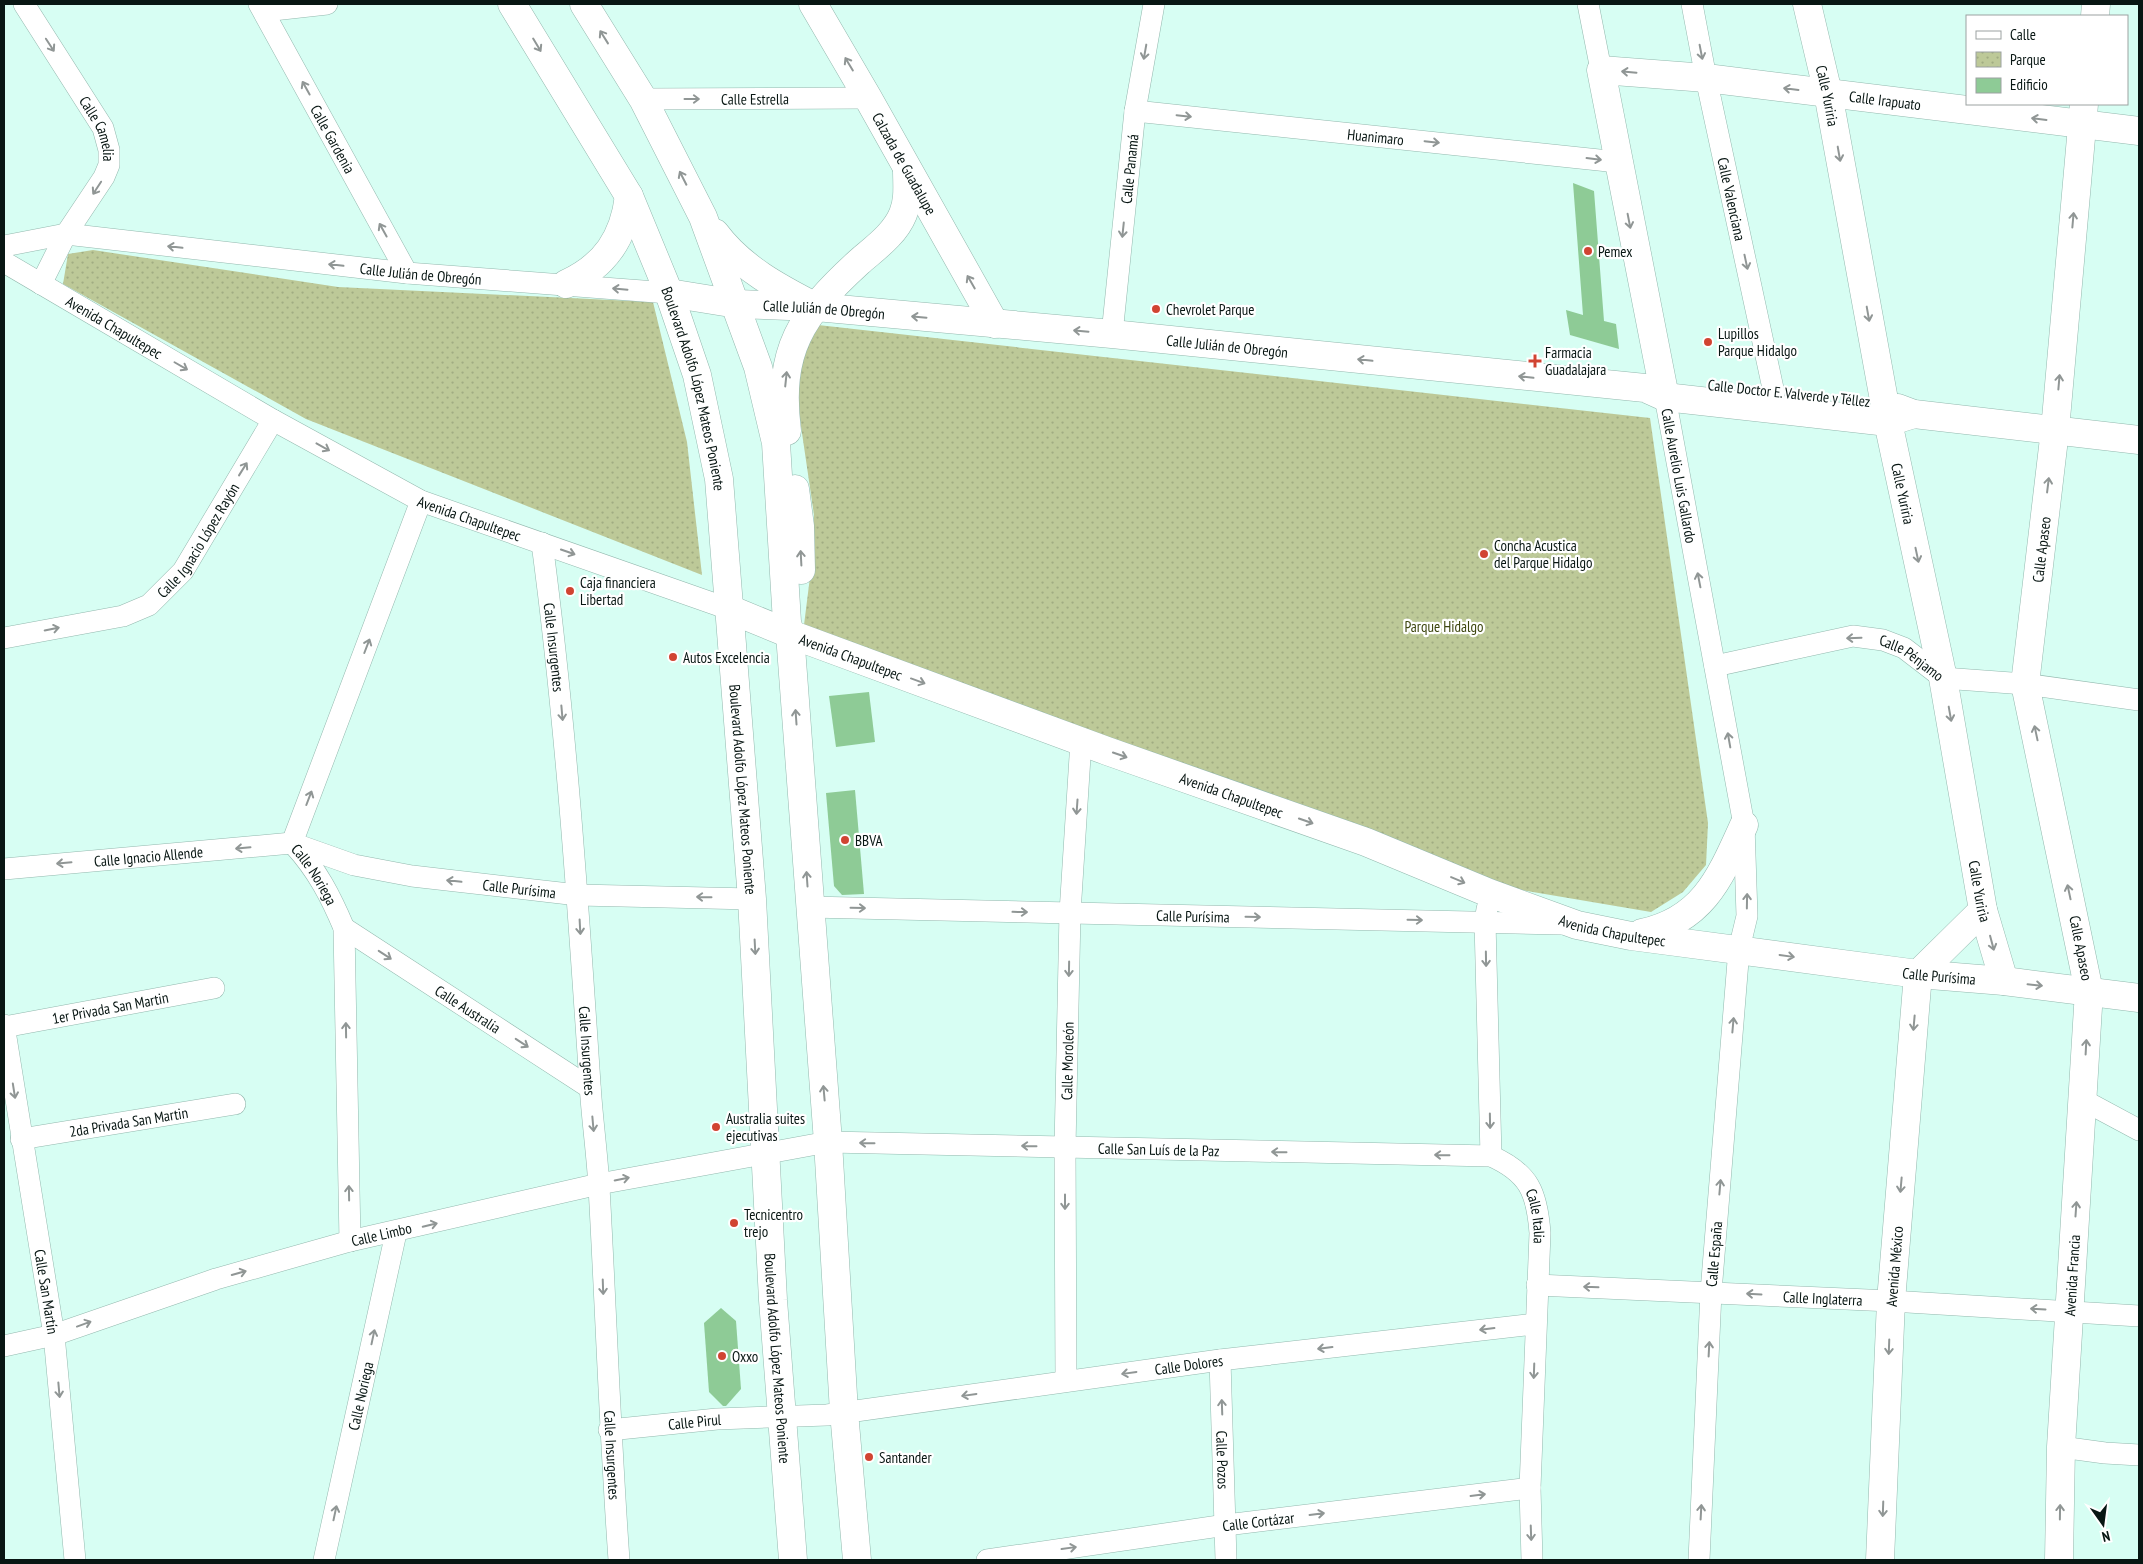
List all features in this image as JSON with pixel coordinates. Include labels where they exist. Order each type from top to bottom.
[{"type":"street","name":"Calle Camelia","points":[[24,4],[103,128],[109,150],[109,165],[104,177],[66,234],[41,284]]},
{"type":"street","points":[[262,7],[327,4]]},
{"type":"street","name":"Boulevard Adolfo López Mateos Poniente","points":[[512,4],[629,196],[669,293],[697,375],[715,460],[752,898],[781,1416],[794,1560]]},
{"type":"street","points":[[584,4],[643,99],[703,217],[758,367],[776,444],[828,1142],[844,1412],[857,1560]]},
{"type":"street","name":"Calzada de Guadalupe","points":[[813,4],[996,324]]},
{"type":"street","name":"Calle Panamá","points":[[1112,334],[1135,111],[1154,4]]},
{"type":"street","name":"Calle Aurelio Luis Gallardo","points":[[1588,4],[1618,162],[1657,388],[1716,666],[1744,825],[1746,916],[1739,949]]},
{"type":"street","name":"Calle Valenciana","points":[[1692,4],[1706,78],[1774,394]]},
{"type":"street","name":"Calle Yuriria","points":[[1807,4],[1828,93],[1886,412],[1943,678],[1983,910],[2004,981]]},
{"type":"street","name":"Calle Gardenia","points":[[262,7],[407,273]]},
{"type":"street","name":"Calle Irapuato","points":[[1601,70],[1706,78],[1828,93],[1966,104]]},
{"type":"street","name":"Calle Estrella","points":[[643,99],[868,98]]},
{"type":"street","name":"Calle Irapuato","points":[[1973,105],[2082,114],[2139,131]]},
{"type":"street","name":"Huanimaro","points":[[1135,111],[1618,162]]},
{"type":"street","name":"Calle Apaseo","points":[[2082,114],[2055,430],[2025,684],[2089,991]]},
{"type":"street","points":[[789,628],[802,567],[800,526],[785,412],[786,376],[795,340],[805,320],[831,287],[880,244],[898,225],[908,199],[907,169]]},
{"type":"street","points":[[566,284],[581,277],[606,256],[623,228],[629,196]]},
{"type":"street","points":[[703,217],[720,240],[741,261],[764,279],[816,307]]},
{"type":"street","name":"Calle Julián de Obregón","points":[[4,246],[66,234],[407,273],[669,293],[736,304],[816,307],[1112,334],[1657,388]]},
{"type":"street","name":"Avenida Chapultepec","points":[[4,262],[273,420],[421,501],[729,609],[789,628],[1081,741],[1366,842],[1489,893],[1577,924],[1630,936],[1739,949]]},
{"type":"street","name":"Calle Doctor E. Valverde y Téllez","points":[[1657,388],[1774,394],[1886,412]]},
{"type":"street","name":"Calle Doctor E. Valverde y Téllez","points":[[1657,388],[1914,414],[2139,440]]},
{"type":"street","name":"Calle Ignacio López Rayón","points":[[4,638],[124,616],[148,605],[183,571],[273,420]]},
{"type":"street","name":"Calle Noriega","points":[[350,1242],[344,928],[333,901],[312,865],[292,843],[421,501]]},
{"type":"street","name":"Calle Insurgentes","points":[[542,543],[556,646],[578,894],[590,1088],[599,1184],[609,1430],[619,1560]]},
{"type":"street","name":"Calle Pénjamo","points":[[1716,666],[1853,636],[1883,640],[1904,648],[1943,678],[2025,684],[2139,700]]},
{"type":"street","name":"Calle Moroleón","points":[[1066,1381],[1065,1147],[1070,913],[1081,741]]},
{"type":"street","points":[[1630,936],[1669,926],[1692,911],[1703,901],[1712,888],[1744,825]]},
{"type":"street","name":"Calle Ignacio Allende","points":[[4,869],[292,843]]},
{"type":"street","name":"Calle Purísima","points":[[292,843],[354,865],[412,876],[578,894],[752,898]]},
{"type":"street","points":[[1489,893],[1485,922],[1491,1156]]},
{"type":"street","name":"Calle Purísima","points":[[809,906],[1577,924]]},
{"type":"street","points":[[1918,974],[1983,910]]},
{"type":"street","name":"Calle Australia","points":[[344,928],[590,1088]]},
{"type":"street","name":"Calle Purísima","points":[[1739,949],[1918,974],[2004,981],[2139,998]]},
{"type":"street","name":"Calle España","points":[[1699,1560],[1711,1292],[1739,949]]},
{"type":"street","name":"Avenida México","points":[[1880,1560],[1891,1301],[1918,974]]},
{"type":"street","name":"1er Privada San Martin","points":[[4,1026],[214,988]]},
{"type":"street","name":"Avenida Francia","points":[[2059,1560],[2061,1447],[2089,991]]},
{"type":"street","name":"Calle San Martín","points":[[4,1026],[54,1335],[75,1560]]},
{"type":"street","points":[[2083,1100],[2139,1130]]},
{"type":"street","name":"2da Privada San Martin","points":[[21,1139],[235,1104]]},
{"type":"street","name":"Calle San Luís de la Paz","points":[[766,1154],[828,1142],[1491,1156]]},
{"type":"street","name":"Calle Limbo","points":[[4,1346],[54,1335],[216,1279],[350,1242],[396,1233],[599,1184],[766,1154]]},
{"type":"street","name":"Calle Italia","points":[[1491,1156],[1518,1170],[1531,1188],[1538,1210],[1540,1233],[1530,1488],[1532,1560]]},
{"type":"street","name":"Calle Noriega","points":[[324,1560],[396,1233]]},
{"type":"street","name":"Calle Inglaterra","points":[[1538,1285],[1891,1301],[2139,1316]]},
{"type":"street","name":"Calle Dolores","points":[[844,1412],[1220,1360],[1535,1324]]},
{"type":"street","name":"Calle Pozos","points":[[1220,1360],[1226,1560]]},
{"type":"street","name":"Calle Pirul","points":[[609,1430],[717,1419],[844,1412]]},
{"type":"street","points":[[2061,1447],[2139,1455]]},
{"type":"street","name":"Calle Cortázar","points":[[987,1560],[1226,1525],[1530,1488]]},
{"type":"green space","points":[[93,250],[338,287],[653,302],[687,442],[702,575],[306,419],[63,284],[68,254]]},
{"type":"green space","name":"Parque Hidalgo","points":[[818,325],[1650,418],[1708,823],[1706,865],[1683,892],[1651,912],[1515,889],[804,625],[812,561],[814,515],[797,399],[804,350]]},
{"type":"building","name":"Pemex","points":[[1573,183],[1594,191],[1604,321],[1616,324],[1619,349],[1570,335],[1566,310],[1583,315]]},
{"type":"building","points":[[869,692],[875,742],[836,747],[829,696]]},
{"type":"building","name":"BBVA","points":[[855,790],[864,894],[842,895],[834,886],[826,793]]},
{"type":"building","name":"Oxxo","points":[[721,1308],[736,1321],[741,1389],[726,1406],[723,1406],[709,1392],[704,1323]]},
{"type":"place","name":"Pemex","points":[[1588,251]]},
{"type":"place","name":"Chevrolet Parque","points":[[1156,309]]},
{"type":"place","name":"Lupillos Parque Hidalgo","points":[[1708,342]]},
{"type":"place","name":"Farmacia Guadalajara","points":[[1535,361]]},
{"type":"place","name":"Concha Acustica del Parque Hidalgo","points":[[1484,554]]},
{"type":"place","name":"Caja financiera Libertad","points":[[570,591]]},
{"type":"place","name":"Autos Excelencia","points":[[673,657]]},
{"type":"place","name":"BBVA","points":[[845,840]]},
{"type":"place","name":"Australia suites ejecutivas","points":[[716,1127]]},
{"type":"place","name":"Tecnicentro trejo","points":[[734,1223]]},
{"type":"place","name":"Oxxo","points":[[722,1356]]},
{"type":"place","name":"Santander","points":[[869,1457]]}]
